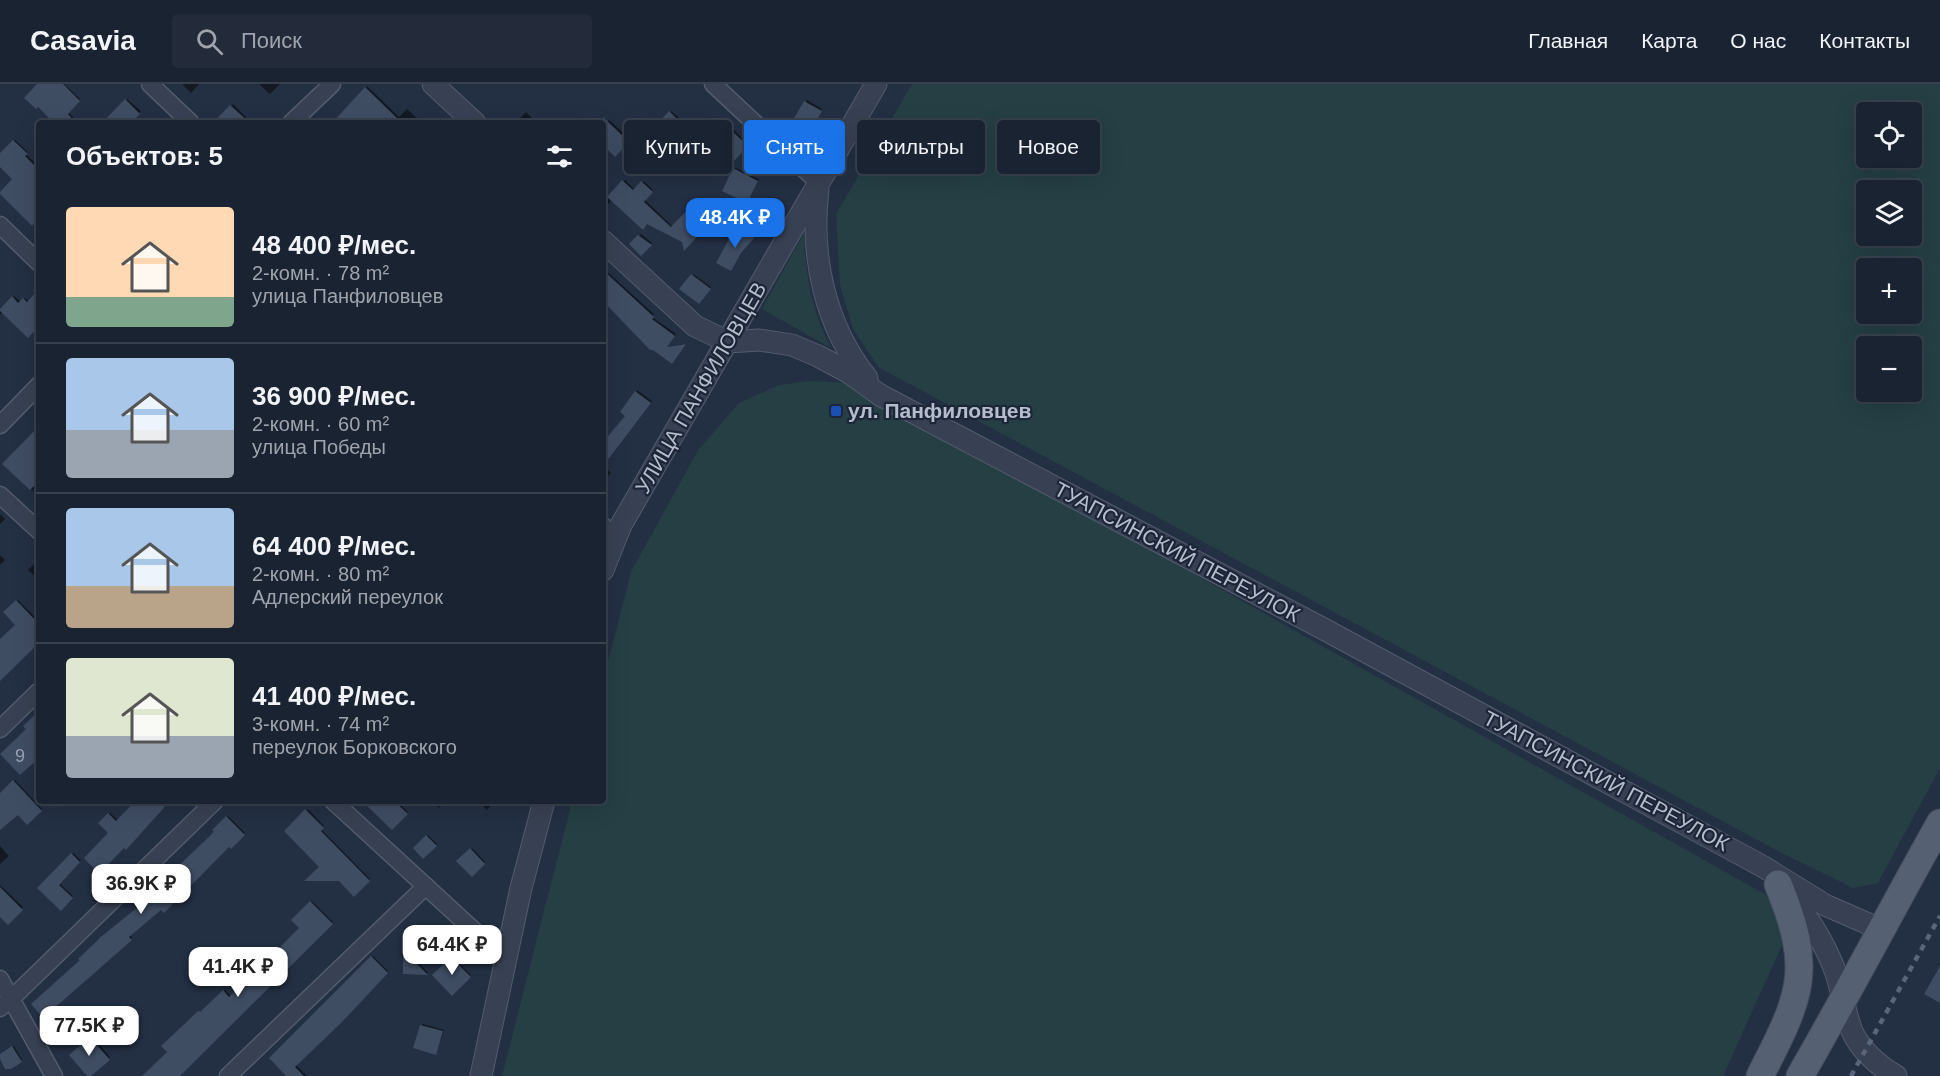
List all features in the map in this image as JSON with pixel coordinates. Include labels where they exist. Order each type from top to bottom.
[{"type":"main road","points":[[1800,1076],[1940,823]]},
{"type":"main road","points":[[1760,1076],[1794,1003],[1800,963],[1792,917],[1770,875]]},
{"type":"street","points":[[150,84],[188,120]]},
{"type":"street","points":[[294,120],[332,84]]},
{"type":"street","points":[[433,84],[472,120]]},
{"type":"street","points":[[713,84],[819,183],[816,204],[818,260],[824,292],[844,347],[880,395]]},
{"type":"street","name":"УЛИЦА ПАНФИЛОВЦЕВ","points":[[606,551],[609,532],[621,525],[876,84]]},
{"type":"street","points":[[0,225],[36,260]]},
{"type":"street","name":"ТУАПСИНСКИЙ ПЕРЕУЛОК","points":[[606,244],[695,326],[728,342],[759,340],[792,345],[818,356],[848,372],[880,395],[1320,627],[1825,905],[1880,929]]},
{"type":"street","points":[[0,425],[36,388]]},
{"type":"street","points":[[0,495],[36,528]]},
{"type":"street","points":[[0,729],[36,694]]},
{"type":"street","points":[[6,1004],[212,804]]},
{"type":"street","points":[[336,804],[506,960]]},
{"type":"street","points":[[481,1076],[521,888],[543,804]]},
{"type":"street","name":"ТУАПСИНСКИЙ ПЕРЕУЛОК","points":[[1770,875],[1798,905],[1815,929],[1835,971],[1852,1031],[1865,1052],[1893,1075]]},
{"type":"street","points":[[228,1076],[426,886]]},
{"type":"street","points":[[0,979],[6,1004],[54,1076]]},
{"type":"green space","points":[[912,84],[1940,84],[1940,768],[1878,883],[1853,888],[1778,851],[878,367],[853,329],[840,285],[836,214],[859,174],[985,174],[985,120],[891,120]]},
{"type":"green space","points":[[804,233],[806,263],[814,306],[831,348],[762,309]]},
{"type":"green space","points":[[809,381],[853,383],[1797,912],[1723,1076],[502,1076],[571,804],[606,804],[606,669],[631,572],[698,450],[739,403],[779,385]]},
{"type":"building","points":[[37,84],[63,84],[80,101],[68,114],[73,120],[51,120],[38,107],[36,109],[24,98]]},
{"type":"building","points":[[365,87],[399,120],[370,120],[368,118],[366,120],[335,120]]},
{"type":"building","points":[[125,99],[140,114],[134,120],[105,120]]},
{"type":"building","points":[[804,101],[822,111],[817,120],[793,120]]},
{"type":"building","points":[[230,105],[247,120],[216,120]]},
{"type":"building","points":[[669,111],[678,120],[661,120]]},
{"type":"building","points":[[603,117],[624,137],[624,147],[615,157],[606,148],[606,120],[603,120]]},
{"type":"building","points":[[732,131],[744,142],[744,150],[734,161],[732,159]]},
{"type":"building","points":[[13,140],[28,154],[25,156],[36,167],[36,221],[32,226],[0,194],[12,179],[0,167],[0,153]]},
{"type":"building","points":[[733,168],[758,181],[747,203],[722,191]]},
{"type":"building","points":[[622,180],[633,190],[641,181],[653,192],[644,202],[671,227],[693,204],[711,222],[684,251],[682,242],[647,224],[643,230],[607,197]]},
{"type":"building","points":[[741,226],[754,238],[741,253],[731,271],[716,263],[729,239]]},
{"type":"building","points":[[638,235],[652,245],[641,256],[629,244]]},
{"type":"building","points":[[606,273],[654,317],[652,319],[675,336],[667,347],[686,344],[672,364],[650,350],[606,304]]},
{"type":"building","points":[[691,274],[711,289],[699,304],[679,289]]},
{"type":"building","points":[[36,292],[36,329],[28,338],[0,311],[12,296],[18,303],[23,298],[27,302]]},
{"type":"building","points":[[635,391],[651,403],[606,462],[606,438],[625,416],[620,412]]},
{"type":"building","points":[[36,429],[36,484],[30,490],[2,464]]},
{"type":"building","points":[[16,600],[36,621],[36,646],[0,681],[0,639],[15,625],[3,612]]},
{"type":"building","points":[[36,714],[36,761],[20,775],[0,754],[26,729],[23,726]]},
{"type":"building","points":[[13,780],[42,811],[27,825],[18,815],[0,830],[0,793]]},
{"type":"building","points":[[132,804],[167,804],[126,850],[124,848],[99,874],[84,858],[108,833],[98,823],[108,813],[116,821]]},
{"type":"building","points":[[365,804],[397,804],[408,814],[392,830]]},
{"type":"building","points":[[305,809],[324,828],[321,831],[370,881],[354,897],[339,881],[304,881],[319,867],[284,831]]},
{"type":"building","points":[[226,816],[245,835],[231,849],[229,847],[164,913],[161,910],[129,937],[132,940],[43,1018],[31,1004],[80,960],[78,959],[102,936],[143,903],[214,832],[212,830]]},
{"type":"building","points":[[426,835],[437,846],[423,859],[413,848]]},
{"type":"building","points":[[470,848],[485,864],[472,877],[456,861]]},
{"type":"building","points":[[71,853],[80,862],[59,885],[73,898],[61,911],[37,888]]},
{"type":"building","points":[[0,887],[23,910],[8,925],[0,917]]},
{"type":"building","points":[[310,901],[333,924],[180,1076],[142,1076],[167,1052],[161,1046],[198,1011],[200,1012],[223,990],[229,997],[272,951],[274,953],[299,928],[291,920]]},
{"type":"building","points":[[403,950],[428,975],[403,974]]},
{"type":"building","points":[[371,956],[388,973],[295,1067],[304,1076],[286,1076],[269,1058]]},
{"type":"building","points":[[451,957],[471,977],[452,996],[432,975]]},
{"type":"building","points":[[1940,966],[1940,1003],[1924,994]]},
{"type":"building","points":[[420,1025],[443,1031],[436,1055],[413,1048]]},
{"type":"building","points":[[90,1037],[110,1060],[91,1076],[87,1076],[69,1055]]},
{"type":"building","points":[[12,1046],[22,1062],[11,1069],[5,1069],[0,1054]]},
{"type":"railway","points":[[1851,1076],[1940,916]]},
{"type":"place","name":"ул. Панфиловцев","points":[[836,411]]}]
